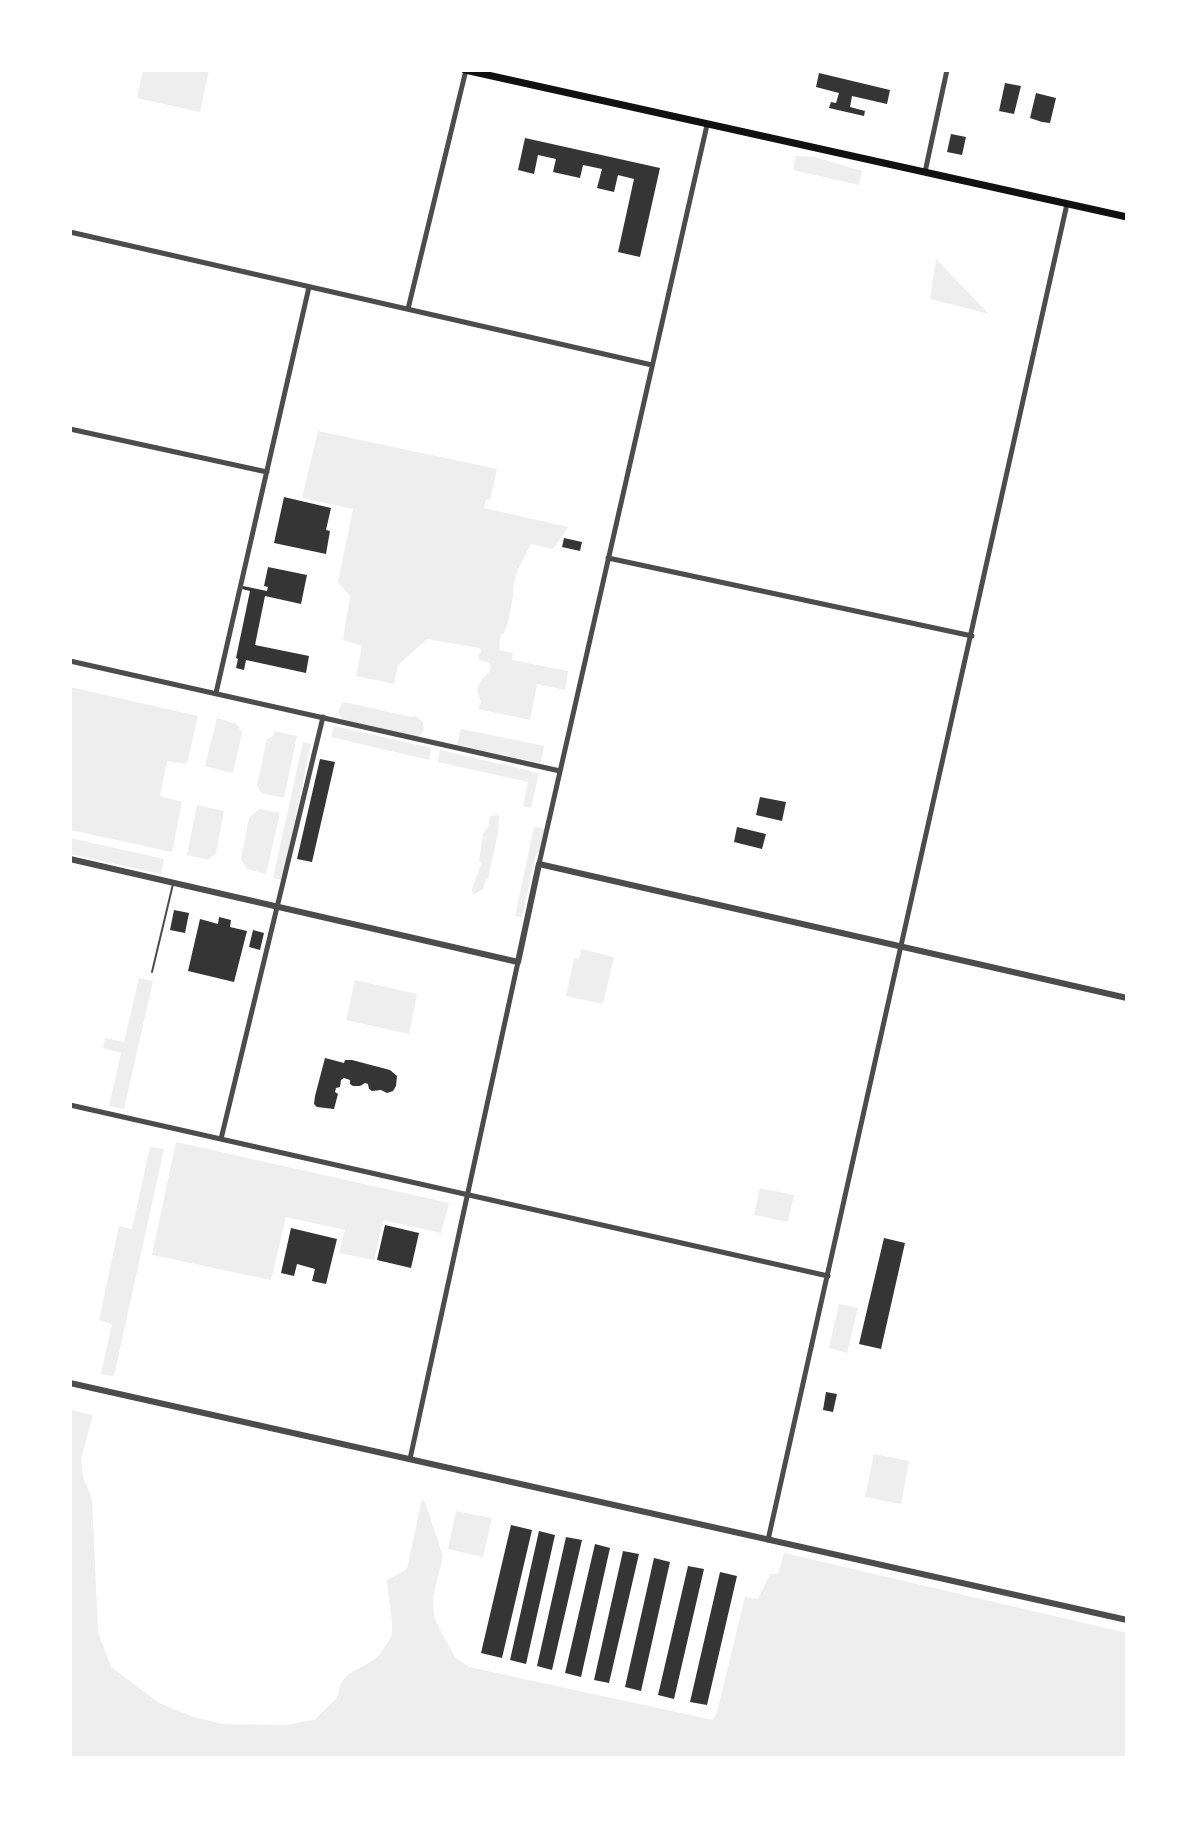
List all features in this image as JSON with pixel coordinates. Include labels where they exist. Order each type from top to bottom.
[{"type":"main road","points":[[466,70],[1127,217]]},
{"type":"street","points":[[408,309],[466,70]]},
{"type":"street","points":[[925,173],[947,70]]},
{"type":"street","points":[[410,1459],[539,864],[707,125]]},
{"type":"street","points":[[768,1540],[1067,204]]},
{"type":"street","points":[[70,232],[652,365]]},
{"type":"street","points":[[216,693],[309,287]]},
{"type":"street","points":[[70,429],[267,472]]},
{"type":"street","points":[[608,558],[972,636]]},
{"type":"street","points":[[70,661],[560,771]]},
{"type":"street","points":[[221,1139],[323,717]]},
{"type":"street","points":[[70,859],[518,962]]},
{"type":"street","points":[[539,864],[1127,998]]},
{"type":"street","points":[[70,1105],[828,1276]]},
{"type":"street","points":[[70,1383],[1127,1620]]},
{"type":"lane","points":[[152,972],[173,883]]},
{"type":"shaded area","points":[[143,70],[209,70],[200,112],[137,98]]},
{"type":"shaded area","points":[[796,156],[815,157],[862,171],[859,185],[793,170]]},
{"type":"shaded area","points":[[936,259],[989,314],[930,299]]},
{"type":"shaded area","points":[[318,431],[497,469],[490,500],[486,499],[484,508],[568,527],[553,549],[531,544],[518,569],[508,622],[501,634],[499,650],[513,653],[512,660],[568,671],[565,690],[537,684],[530,720],[478,709],[481,702],[477,690],[491,666],[479,660],[480,648],[427,639],[398,665],[394,684],[356,676],[362,646],[343,640],[350,596],[338,582],[353,509],[302,498]]},
{"type":"shaded area","points":[[70,687],[198,716],[187,764],[167,761],[160,796],[182,802],[172,852],[70,830]]},
{"type":"shaded area","points":[[344,702],[416,716],[423,722],[424,730],[419,737],[342,719],[338,713]]},
{"type":"shaded area","points":[[217,718],[237,724],[242,733],[233,773],[205,766]]},
{"type":"shaded area","points":[[334,726],[431,748],[429,760],[331,737]]},
{"type":"shaded area","points":[[461,729],[544,746],[541,763],[457,745]]},
{"type":"shaded area","points":[[275,731],[297,736],[284,798],[261,793],[257,785],[267,739]]},
{"type":"shaded area","points":[[303,742],[311,744],[282,880],[273,878]]},
{"type":"shaded area","points":[[440,750],[539,773],[531,808],[523,806],[528,782],[438,762]]},
{"type":"shaded area","points":[[197,805],[224,811],[216,853],[208,860],[187,855]]},
{"type":"shaded area","points":[[259,809],[280,813],[266,874],[247,869],[241,859],[249,818]]},
{"type":"shaded area","points":[[490,816],[499,816],[498,833],[488,879],[483,889],[473,895],[472,889],[481,864],[483,834]]},
{"type":"shaded area","points":[[534,827],[544,829],[540,851],[536,854],[522,917],[515,916]]},
{"type":"shaded area","points":[[70,838],[164,859],[161,874],[70,854]]},
{"type":"shaded area","points":[[581,949],[614,957],[603,1004],[566,996],[574,958],[579,959]]},
{"type":"shaded area","points":[[139,978],[153,981],[124,1109],[109,1106],[121,1053],[103,1048],[105,1038],[124,1042]]},
{"type":"shaded area","points":[[355,980],[417,994],[409,1034],[346,1020]]},
{"type":"shaded area","points":[[176,1142],[449,1203],[441,1233],[383,1220],[374,1260],[339,1253],[345,1230],[286,1217],[271,1280],[152,1255]]},
{"type":"shaded area","points":[[150,1147],[164,1149],[114,1376],[101,1374],[112,1324],[99,1320],[119,1226],[132,1229]]},
{"type":"shaded area","points":[[760,1188],[794,1195],[788,1222],[754,1215]]},
{"type":"shaded area","points":[[839,1304],[858,1308],[847,1353],[829,1348]]},
{"type":"shaded area","points":[[70,1410],[93,1415],[81,1459],[83,1477],[92,1499],[98,1632],[111,1667],[159,1703],[194,1717],[222,1724],[286,1725],[314,1720],[337,1698],[347,1675],[374,1660],[392,1635],[387,1580],[407,1569],[422,1499],[443,1556],[433,1597],[434,1616],[455,1657],[469,1667],[713,1720],[745,1597],[758,1599],[770,1574],[778,1574],[784,1553],[1127,1633],[1127,1758],[70,1758]]},
{"type":"shaded area","points":[[874,1454],[909,1461],[901,1504],[865,1497]]},
{"type":"shaded area","points":[[456,1511],[492,1518],[483,1557],[448,1549]]},
{"type":"building","points":[[819,73],[890,90],[887,104],[852,96],[850,107],[865,111],[864,116],[829,108],[831,102],[836,103],[839,93],[816,87]]},
{"type":"building","points":[[1005,83],[1021,86],[1014,114],[999,111]]},
{"type":"building","points":[[1036,93],[1056,98],[1050,123],[1030,118]]},
{"type":"building","points":[[951,134],[966,137],[962,155],[947,152]]},
{"type":"building","points":[[525,138],[660,168],[640,257],[618,252],[634,179],[618,175],[614,192],[597,188],[602,169],[583,165],[580,178],[553,172],[556,159],[538,155],[534,174],[518,170]]},
{"type":"building","points":[[284,497],[331,508],[326,530],[330,531],[326,554],[274,543]]},
{"type":"building","points":[[564,538],[582,542],[580,551],[562,547]]},
{"type":"building","points":[[268,567],[307,575],[301,604],[265,596],[255,645],[309,656],[306,673],[246,660],[244,670],[236,668],[250,591],[242,589],[243,586],[267,591],[268,587],[264,586]]},
{"type":"building","points":[[320,759],[335,762],[312,862],[297,859]]},
{"type":"building","points":[[760,797],[786,802],[782,821],[756,815]]},
{"type":"building","points":[[737,827],[766,834],[762,849],[734,842]]},
{"type":"building","points":[[174,910],[189,913],[185,933],[170,930]]},
{"type":"building","points":[[219,917],[231,920],[230,927],[247,931],[234,982],[188,971],[200,919],[218,924]]},
{"type":"building","points":[[253,930],[264,933],[260,950],[249,947]]},
{"type":"building","points":[[325,1058],[344,1063],[345,1060],[352,1060],[390,1070],[397,1076],[396,1086],[387,1093],[372,1091],[368,1084],[353,1086],[350,1080],[344,1078],[340,1087],[336,1088],[338,1094],[334,1109],[317,1107],[314,1104],[315,1096]]},
{"type":"building","points":[[385,1225],[419,1233],[411,1268],[377,1260]]},
{"type":"building","points":[[291,1228],[337,1239],[326,1284],[312,1281],[315,1269],[297,1264],[294,1276],[281,1273]]},
{"type":"building","points":[[884,1238],[905,1243],[881,1349],[859,1344]]},
{"type":"building","points":[[826,1392],[837,1394],[833,1412],[823,1410]]},
{"type":"building","points":[[511,1525],[532,1530],[502,1658],[481,1653]]},
{"type":"building","points":[[539,1531],[555,1535],[526,1664],[510,1660]]},
{"type":"building","points":[[566,1537],[582,1540],[552,1670],[537,1666]]},
{"type":"building","points":[[595,1544],[610,1548],[581,1677],[565,1673]]},
{"type":"building","points":[[623,1551],[639,1554],[609,1683],[594,1680]]},
{"type":"building","points":[[654,1558],[670,1562],[641,1691],[625,1687]]},
{"type":"building","points":[[688,1566],[704,1569],[674,1699],[658,1695]]},
{"type":"building","points":[[720,1572],[737,1576],[707,1705],[690,1702]]}]
